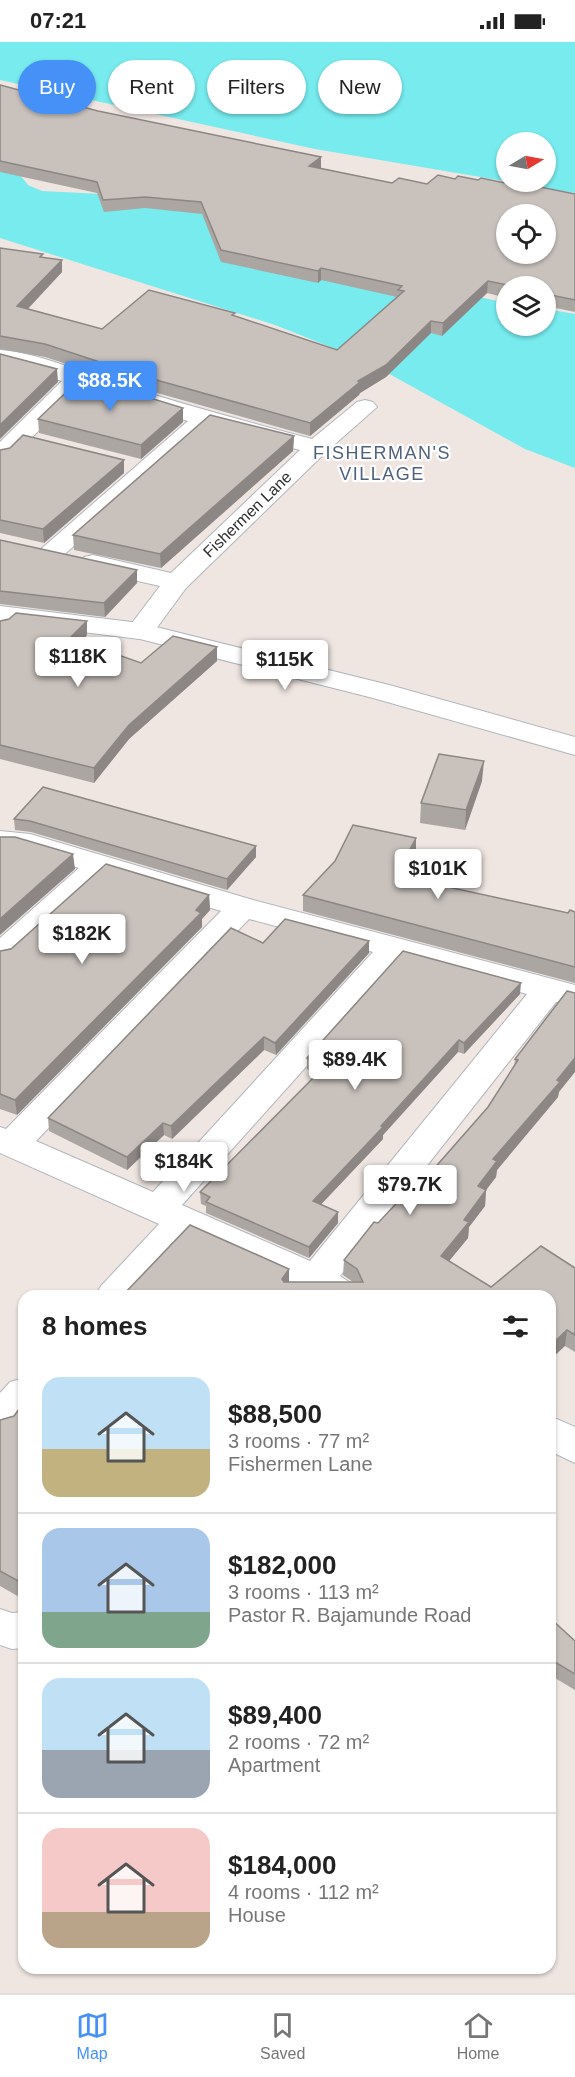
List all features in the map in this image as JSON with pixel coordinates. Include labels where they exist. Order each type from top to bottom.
[{"type":"street","points":[[0,357],[12,358],[79,378],[205,419],[316,447]]},
{"type":"street","points":[[0,455],[28,440],[79,378]]},
{"type":"street","name":"Fishermen Lane","points":[[140,631],[177,582],[316,447],[365,407]]},
{"type":"street","points":[[177,582],[40,552],[136,467],[205,419]]},
{"type":"street","points":[[4,618],[140,631],[383,692],[575,746]]},
{"type":"street","points":[[0,840],[19,840],[393,950],[561,993],[320,1290],[170,1216],[6,1142],[242,907]]},
{"type":"street","points":[[0,956],[100,865]]},
{"type":"street","points":[[118,1290],[170,1216],[393,950]]},
{"type":"street","points":[[556,1435],[575,1447]]},
{"type":"street","points":[[0,1627],[12,1631],[18,1630]]},
{"type":"water","points":[[0,42],[575,42],[575,193],[556,190],[556,132],[496,132],[496,179],[315,149],[155,114],[195,114],[195,60],[108,60],[108,104],[96,101],[96,60],[18,60],[18,84],[0,80]]},
{"type":"water","points":[[0,168],[20,175],[28,185],[42,191],[122,195],[242,207],[456,292],[496,301],[496,336],[556,336],[556,311],[575,314],[575,468],[525,449],[384,371],[343,352],[275,325],[0,238]]},
{"type":"building","points":[[0,85],[18,90],[18,114],[96,114],[96,110],[321,157],[309,166],[392,183],[399,178],[427,184],[438,175],[455,179],[458,176],[496,181],[496,192],[556,190],[575,194],[575,300],[556,296],[556,276],[496,276],[496,283],[488,281],[443,323],[431,321],[386,365],[358,381],[360,382],[310,423],[142,376],[45,344],[0,336],[0,248],[43,254],[40,257],[62,260],[17,306],[102,329],[149,290],[235,313],[232,315],[337,350],[404,291],[398,290],[402,286],[321,268],[318,271],[221,250],[201,202],[145,197],[103,200],[97,182],[0,161]]},
{"type":"building","points":[[0,354],[57,369],[0,425]]},
{"type":"building","points":[[82,377],[183,408],[141,445],[38,419]]},
{"type":"building","points":[[210,415],[294,436],[160,554],[73,535]]},
{"type":"building","points":[[23,435],[124,460],[43,529],[0,520],[0,450],[10,448]]},
{"type":"building","points":[[0,540],[137,570],[104,603],[0,591]]},
{"type":"building","points":[[16,613],[87,621],[70,638],[141,663],[173,636],[217,647],[129,725],[94,768],[0,745],[0,621],[9,619]]},
{"type":"building","points":[[439,754],[484,761],[466,810],[421,803]]},
{"type":"building","points":[[43,787],[256,846],[227,879],[30,821],[14,819]]},
{"type":"building","points":[[353,825],[416,838],[400,868],[443,879],[439,885],[568,913],[570,910],[575,912],[575,967],[303,895],[335,861]]},
{"type":"building","points":[[0,837],[15,837],[73,854],[0,919]]},
{"type":"building","points":[[106,864],[209,895],[196,910],[201,913],[15,1100],[0,1094],[0,951],[11,949]]},
{"type":"building","points":[[285,919],[369,941],[275,1043],[264,1037],[171,1126],[163,1123],[127,1157],[48,1118],[231,928],[263,943]]},
{"type":"building","points":[[403,951],[521,983],[464,1043],[459,1040],[381,1126],[383,1127],[313,1201],[338,1212],[309,1247],[206,1202],[210,1197],[200,1192],[325,1066],[307,1058]]},
{"type":"building","points":[[567,991],[575,993],[575,1058],[557,1080],[560,1082],[493,1159],[497,1161],[478,1186],[486,1190],[464,1220],[469,1222],[441,1256],[491,1287],[541,1246],[575,1268],[575,1335],[567,1330],[556,1340],[556,1290],[128,1290],[190,1225],[289,1269],[282,1279],[284,1282],[363,1282],[357,1269],[344,1260],[374,1222],[378,1223],[406,1193],[409,1194],[427,1170],[431,1172],[488,1107],[518,1060],[515,1059]]},
{"type":"building","points":[[18,1410],[18,1581],[0,1571],[0,1420],[14,1416]]},
{"type":"building","points":[[556,1624],[575,1641],[575,1674],[556,1663]]},
{"type":"district","name":"FISHERMAN'S VILLAGE","points":[[382,463]]}]
